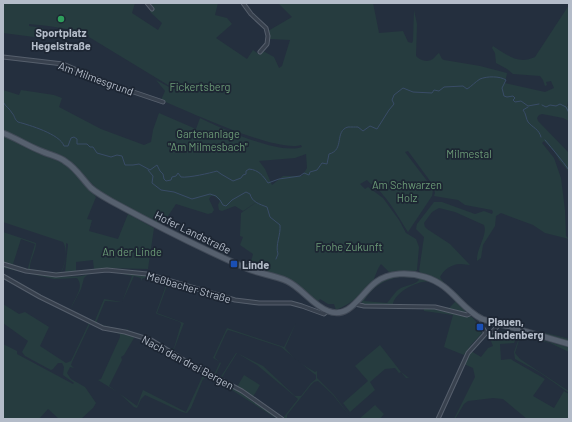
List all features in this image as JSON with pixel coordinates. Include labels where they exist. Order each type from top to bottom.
[{"type":"main road","name":"Hofer Landstraße","points":[[3,133],[66,162],[98,193],[148,222],[248,269],[292,284],[327,311]]},
{"type":"main road","points":[[327,311],[338,313],[348,310],[373,284],[382,278],[394,274],[411,274],[424,276],[439,283],[453,293],[472,313],[482,319],[569,344]]},
{"type":"street","points":[[147,3],[152,10]]},
{"type":"street","points":[[243,3],[251,14],[266,28],[268,36],[267,44],[260,52]]},
{"type":"street","name":"Am Milmesgrund","points":[[3,57],[63,64],[107,83],[163,102]]},
{"type":"street","name":"Meßbacher Straße","points":[[3,264],[26,271],[56,275],[108,270],[147,274],[235,300],[291,303],[324,314],[327,311]]},
{"type":"street","name":"Nach den drei Bergen","points":[[3,276],[40,297],[103,328],[130,333],[151,340],[182,359],[242,391],[282,419]]},
{"type":"street","points":[[355,304],[364,306],[435,307],[467,315],[472,313]]},
{"type":"street","points":[[482,319],[482,327],[486,333]]},
{"type":"street","points":[[438,419],[468,352],[486,333],[492,332],[499,325]]},
{"type":"green space","points":[[135,3],[132,13],[158,30],[162,23],[150,12],[152,5],[150,3],[218,3],[215,15],[227,18],[232,24],[216,38],[247,59],[253,50],[260,55],[263,51],[274,57],[279,68],[282,66],[290,40],[270,39],[268,31],[292,17],[278,3],[373,3],[379,33],[403,31],[408,42],[412,43],[414,10],[417,24],[416,56],[420,59],[425,61],[432,60],[439,53],[444,60],[480,66],[507,73],[505,83],[545,92],[554,88],[551,81],[546,82],[547,85],[545,86],[540,76],[513,74],[496,63],[495,53],[492,48],[493,46],[513,58],[523,60],[535,57],[569,5],[569,96],[567,106],[569,106],[569,121],[563,118],[542,114],[537,118],[538,121],[569,153],[569,172],[554,151],[544,141],[542,143],[554,158],[561,178],[565,210],[566,236],[569,239],[545,233],[533,225],[501,213],[496,216],[495,226],[483,245],[481,258],[477,261],[478,252],[485,229],[484,225],[455,212],[439,208],[432,212],[424,223],[425,227],[450,244],[470,265],[458,264],[452,266],[443,272],[440,277],[446,285],[458,294],[470,308],[497,322],[483,318],[468,307],[444,284],[419,271],[424,237],[416,229],[417,224],[434,202],[442,202],[475,214],[484,211],[492,214],[493,212],[492,210],[465,205],[458,200],[434,196],[435,193],[433,185],[408,151],[405,152],[433,190],[432,196],[408,232],[390,204],[379,191],[367,180],[360,184],[365,189],[368,187],[383,198],[399,220],[406,233],[416,239],[419,247],[417,270],[413,273],[390,273],[381,264],[370,286],[352,302],[336,310],[334,304],[328,304],[320,299],[318,301],[302,289],[278,276],[269,272],[249,268],[253,254],[240,245],[243,237],[240,236],[241,213],[261,199],[243,211],[235,206],[222,211],[219,210],[218,205],[220,201],[214,196],[211,196],[209,199],[214,210],[212,213],[208,214],[176,204],[162,225],[105,196],[75,166],[61,155],[43,150],[3,130],[3,90],[19,95],[21,90],[54,95],[62,98],[59,107],[101,129],[144,145],[151,142],[153,130],[159,113],[196,129],[200,118],[251,140],[265,144],[292,149],[302,147],[301,145],[289,146],[272,143],[253,137],[232,130],[161,100],[165,91],[156,80],[170,89],[172,84],[168,85],[89,37],[89,35],[67,29],[29,24],[29,26],[43,28],[42,38],[3,33],[3,4]],"holes":[[[306,154],[307,168],[302,176],[283,176],[272,185],[265,169],[259,161],[295,158]]]},
{"type":"green space","name":"An der Linde","points":[[3,135],[42,155],[64,163],[73,171],[96,197],[87,219],[92,220],[89,231],[118,239],[128,214],[154,228],[148,269],[107,268],[94,270],[93,260],[76,262],[76,271],[65,273],[68,244],[66,243],[66,253],[63,242],[3,222]]},
{"type":"green space","points":[[3,232],[36,243],[30,269],[47,272],[29,270],[28,268],[35,244],[21,239],[13,264],[16,265],[3,263]]},
{"type":"green space","points":[[66,253],[65,262],[63,270],[61,273],[50,272],[61,272]]},
{"type":"green space","points":[[3,265],[59,276],[71,277],[88,274],[84,278],[81,289],[71,308],[80,286],[77,278],[54,279],[4,268]]},
{"type":"green space","points":[[118,273],[145,274],[171,282],[170,284],[168,283],[157,313],[184,323],[173,352],[151,339],[123,331],[127,330],[128,328],[128,331],[148,337],[170,349],[174,348],[181,324],[180,322],[156,313],[165,288],[165,283],[143,278],[141,281],[141,278],[134,276],[122,302],[132,276]]},
{"type":"green space","points":[[405,276],[425,279],[433,283],[420,283],[408,288],[397,296],[393,305],[363,304],[361,301],[380,282],[390,278]],"holes":[[[401,277],[416,278],[419,280],[403,287],[395,293],[387,303],[364,301],[375,288],[384,282]]]},
{"type":"green space","points":[[104,299],[122,302],[105,301],[96,323],[94,322]]},
{"type":"green space","points":[[456,301],[468,314],[446,309],[446,307],[449,308]]},
{"type":"green space","points":[[3,304],[19,314],[25,312],[49,327],[40,346],[66,363],[71,361],[89,323],[133,335],[134,338],[124,355],[121,357],[122,360],[109,386],[118,392],[98,380],[101,379],[120,334],[90,324],[72,362],[71,365],[74,368],[70,367],[67,373],[71,379],[85,387],[96,403],[93,408],[81,419],[59,419],[48,409],[39,419],[3,419],[3,344],[17,351],[17,354],[73,384],[74,383],[63,375],[64,367],[62,363],[58,363],[51,370],[25,356],[22,352],[28,341],[3,323]]},
{"type":"green space","points":[[424,307],[436,308],[472,317],[478,324],[482,333],[464,355],[444,347],[453,315],[424,311]]},
{"type":"green space","points":[[296,323],[285,348],[291,355],[303,364],[315,372],[317,371],[317,378],[334,395],[352,419],[333,395],[318,381],[311,385],[287,415],[287,419],[283,418],[298,399],[257,365],[237,353],[263,366],[295,396],[301,396],[316,379],[316,375],[313,373],[281,347],[228,330],[215,357],[219,362],[213,358],[227,328],[284,347]]},
{"type":"green space","points":[[516,327],[569,339],[569,342]]},
{"type":"green space","points":[[500,331],[517,334],[514,343],[500,344],[501,360],[511,359],[545,379],[533,396],[554,408],[564,391],[569,394],[569,419],[527,419],[503,399],[493,398],[468,401],[464,404],[454,419],[475,377],[473,368],[464,364],[471,351],[481,357],[488,348],[493,346],[489,336]]},
{"type":"green space","points":[[520,335],[569,347],[569,352],[550,343],[523,337],[519,340],[515,353],[520,359],[569,391],[569,393],[539,372],[515,359],[514,352]]},
{"type":"green space","points":[[380,345],[401,372],[399,373],[395,368],[385,369],[370,382],[375,390],[350,412],[343,403],[368,381],[355,366]]},
{"type":"green space","points":[[237,353],[221,379],[220,378]]},
{"type":"green space","points":[[220,362],[221,363],[215,376],[214,375]]},
{"type":"green space","points":[[204,373],[217,378],[248,396],[252,401],[261,405],[277,419],[221,383],[208,377],[203,379],[191,408],[187,413],[145,395],[141,399],[137,408],[120,394],[137,406],[143,390],[186,412]]},
{"type":"green space","points":[[244,375],[260,385],[253,397],[237,387]]},
{"type":"green space","points":[[375,405],[384,414],[380,419],[359,419]]},
{"type":"waterway","points":[[3,102],[18,122],[51,134],[64,146],[68,146],[71,138],[74,137],[77,139],[77,144],[87,144],[90,147],[93,147],[97,153],[111,157],[117,155],[122,156],[125,165],[139,164],[150,170],[157,165],[166,181],[171,180],[172,177],[176,176],[178,173],[181,177],[185,177],[217,171],[233,181],[241,178],[249,169],[258,172],[268,183],[279,179],[300,176],[304,173],[309,175],[310,172],[317,170],[322,163],[327,164],[329,154],[337,149],[341,132],[348,127],[358,127],[363,131],[370,126],[377,129],[394,104],[392,100],[394,95],[403,88],[413,92],[432,93],[434,90],[439,91],[444,87],[463,86],[467,89],[480,79],[486,77],[497,77],[506,80],[502,88],[504,96],[513,96],[515,98],[513,100],[515,102],[521,101],[528,106],[539,104]]},
{"type":"waterway","points":[[542,105],[546,107],[560,104],[566,107],[569,113]]},
{"type":"waterway","points":[[528,107],[523,110],[527,121],[537,130],[541,137]]},
{"type":"waterway","points":[[545,140],[569,170]]},
{"type":"waterway","points":[[148,170],[153,176],[152,183],[161,190],[174,192],[192,199],[210,194],[216,196],[223,205],[226,206],[232,200],[246,192],[250,194],[254,201],[267,207],[270,217],[280,225],[277,247],[278,254],[276,259]]},
{"type":"place","name":"Sportplatz Hegelstraße","points":[[61,19]]},
{"type":"place","name":"Linde","points":[[234,264]]},
{"type":"place","name":"Plauen, Lindenberg","points":[[480,327]]},
{"type":"park label","name":"Fickertsberg","points":[[200,86]]},
{"type":"park label","name":"Gartenanlage \"Am Milmesbach\"","points":[[208,139]]},
{"type":"park label","name":"Milmestal","points":[[469,153]]},
{"type":"park label","name":"Am Schwarzen Holz","points":[[407,190]]},
{"type":"park label","name":"Frohe Zukunft","points":[[349,246]]}]
